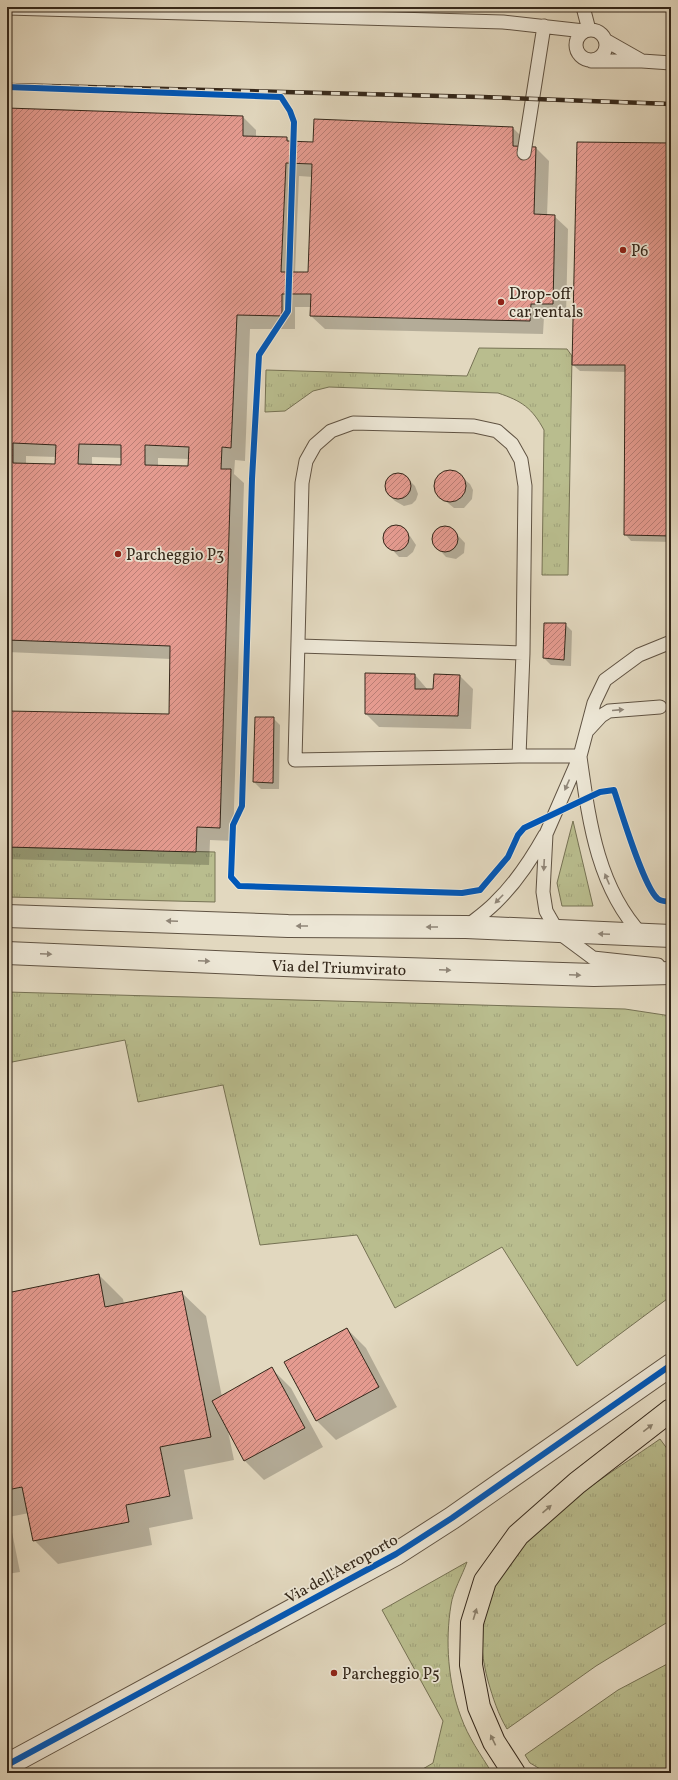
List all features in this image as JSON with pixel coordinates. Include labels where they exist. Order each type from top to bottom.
[{"type":"highway","points":[[514,1773],[494,1742],[479,1707],[471,1665],[472,1623],[485,1581],[518,1535],[577,1483],[671,1410]]},
{"type":"street","points":[[7,916],[288,926],[466,927],[671,936]]},
{"type":"street","name":"Via del Triumvirato","points":[[7,953],[308,966],[594,975],[671,973]]},
{"type":"street","name":"Via dell'Aeroporto","points":[[7,1765],[396,1554],[452,1518],[671,1365]]},
{"type":"lane","points":[[583,7],[586,30]]},
{"type":"lane","points":[[7,8],[503,22],[599,32],[605,40],[642,61]]},
{"type":"lane","points":[[524,153],[544,26]]},
{"type":"lane","points":[[586,30],[579,34],[576,48],[580,57],[590,61],[642,61],[671,63]]},
{"type":"lane","points":[[590,61],[603,55],[605,50],[605,40]]},
{"type":"lane","points":[[519,756],[523,653],[525,486],[521,460],[512,444],[497,431],[474,426],[353,423],[331,431],[315,445],[306,461],[302,483],[295,760],[580,756]]},
{"type":"lane","points":[[466,927],[494,904],[512,886],[527,867],[546,834],[580,756],[594,703],[605,680],[639,655],[671,642]]},
{"type":"lane","points":[[299,646],[523,653]]},
{"type":"lane","points":[[587,731],[594,722],[609,711],[660,707]]},
{"type":"lane","points":[[580,756],[592,833],[604,870],[617,901],[630,922],[642,935]]},
{"type":"lane","points":[[546,834],[543,892],[546,911],[558,932],[593,958],[671,966]]},
{"type":"green space","points":[[479,348],[567,349],[572,356],[568,575],[542,575],[544,430],[535,416],[520,402],[498,393],[329,387],[313,391],[285,411],[265,412],[266,370],[467,376]]},
{"type":"green space","points":[[573,821],[593,906],[562,906],[557,883]]},
{"type":"green space","points":[[7,847],[215,852],[215,902],[7,897]]},
{"type":"green space","points":[[7,992],[625,1009],[671,1016],[671,1296],[577,1366],[502,1247],[395,1308],[357,1235],[260,1245],[223,1085],[138,1102],[125,1040],[7,1063]]},
{"type":"green space","points":[[660,1439],[671,1454],[671,1620],[596,1666],[507,1729],[498,1712],[492,1694],[486,1674],[482,1650],[484,1618],[494,1588],[510,1561],[531,1537],[555,1514],[608,1474]]},
{"type":"green space","points":[[467,1562],[451,1605],[448,1633],[449,1662],[453,1690],[467,1732],[492,1773],[416,1773],[433,1763],[443,1721],[382,1610]]},
{"type":"green space","points":[[671,1662],[671,1773],[547,1773],[530,1763],[525,1755],[618,1690]]},
{"type":"building","name":"Parcheggio P3","points":[[7,108],[243,116],[243,136],[287,137],[287,141],[313,142],[314,119],[513,127],[513,146],[536,147],[534,214],[555,215],[553,304],[531,304],[530,321],[310,316],[311,294],[282,294],[282,316],[237,315],[231,448],[222,447],[221,469],[231,469],[220,828],[197,827],[196,852],[7,847],[7,711],[169,714],[170,646],[7,640]],"holes":[[[286,163],[312,164],[308,272],[281,272]],[[13,443],[56,445],[55,464],[13,463]],[[79,444],[121,445],[121,465],[78,464]],[[145,445],[189,447],[188,466],[145,465]]]},
{"type":"building","name":"P6","points":[[577,142],[671,143],[671,536],[624,535],[625,365],[572,365]]},
{"type":"building","points":[[447,470],[453,470],[462,474],[466,486],[462,498],[453,502],[447,502],[438,498],[434,489],[434,483],[438,474]]},
{"type":"building","points":[[398,473],[407,477],[411,486],[407,495],[398,499],[389,495],[385,486],[389,477]]},
{"type":"building","points":[[396,525],[405,529],[409,538],[405,547],[396,551],[387,547],[383,538],[387,529]]},
{"type":"building","points":[[445,526],[454,530],[458,539],[454,548],[445,552],[436,548],[432,539],[436,530]]},
{"type":"building","points":[[544,623],[566,623],[564,660],[543,658]]},
{"type":"building","points":[[365,673],[415,674],[415,689],[433,689],[434,674],[460,675],[458,716],[365,714]]},
{"type":"building","points":[[255,717],[274,717],[273,783],[253,782]]},
{"type":"building","points":[[99,1274],[105,1307],[182,1291],[211,1437],[160,1447],[170,1496],[126,1505],[129,1522],[33,1541],[22,1487],[7,1490],[7,1293]]},
{"type":"building","points":[[347,1328],[379,1387],[316,1421],[284,1362]]},
{"type":"building","points":[[272,1367],[305,1428],[244,1461],[212,1401]]},
{"type":"railway","points":[[7,85],[482,97],[671,104]]},
{"type":"cycle path","points":[[7,87],[281,97],[290,111],[294,122],[288,311],[259,355],[252,479],[242,806],[233,825],[231,877],[239,886],[462,893],[480,890],[508,857],[518,835],[524,828],[600,792],[614,790],[645,879],[657,898],[662,901],[671,902]]},
{"type":"cycle path","points":[[7,1765],[396,1554],[452,1518],[671,1365]]},
{"type":"place","name":"P6","points":[[623,250]]},
{"type":"place","name":"Drop-off car rentals","points":[[501,302]]},
{"type":"place","name":"Parcheggio P3","points":[[118,554]]},
{"type":"place","name":"Parcheggio P5","points":[[334,1673]]}]
